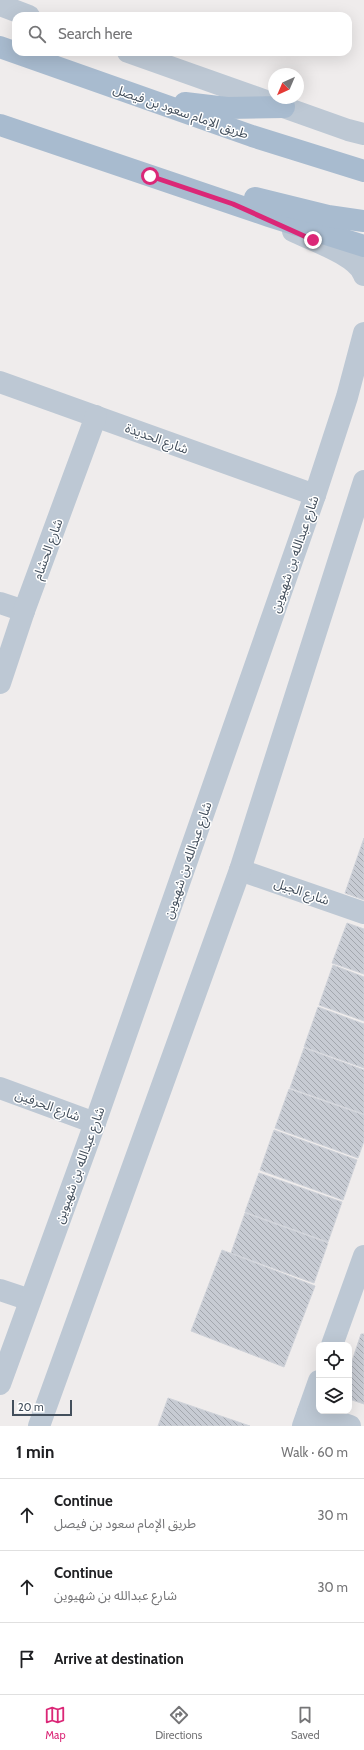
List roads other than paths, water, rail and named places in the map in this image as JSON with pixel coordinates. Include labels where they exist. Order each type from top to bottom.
[{"type":"main road","name":"طريق الإمام سعود بن فيصل","points":[[0,47],[12,51]]},
{"type":"main road","name":"طريق الإمام سعود بن فيصل","points":[[26,56],[252,136],[364,171]]},
{"type":"main road","points":[[143,97],[226,108],[284,108]]},
{"type":"main road","points":[[0,126],[364,246]]},
{"type":"main road","points":[[252,136],[364,186]]},
{"type":"main road","points":[[150,176],[245,195],[328,216],[364,221]]},
{"type":"street","points":[[0,5],[18,12]]},
{"type":"street","points":[[139,56],[284,108],[364,134]]},
{"type":"street","points":[[233,204],[347,256],[362,270],[364,275]]},
{"type":"street","name":"شارع عبدالله بن شهيوين","points":[[0,1384],[6,1348],[30,1300],[95,1123],[315,495],[359,364],[364,333]]},
{"type":"street","name":"شارع الحديدة","points":[[0,382],[315,495]]},
{"type":"street","name":"شارع الحشام","points":[[0,683],[24,611],[96,416]]},
{"type":"street","points":[[39,1426],[240,870],[364,480]]},
{"type":"street","points":[[0,603],[24,611]]},
{"type":"street","name":"شارع الجيل","points":[[240,870],[364,913]]},
{"type":"street","name":"شارع الحرفين","points":[[0,1088],[95,1123]]},
{"type":"street","points":[[333,1342],[364,1256]]},
{"type":"street","points":[[0,1290],[30,1300]]},
{"type":"street","points":[[316,1389],[305,1419],[350,1426]]}]
